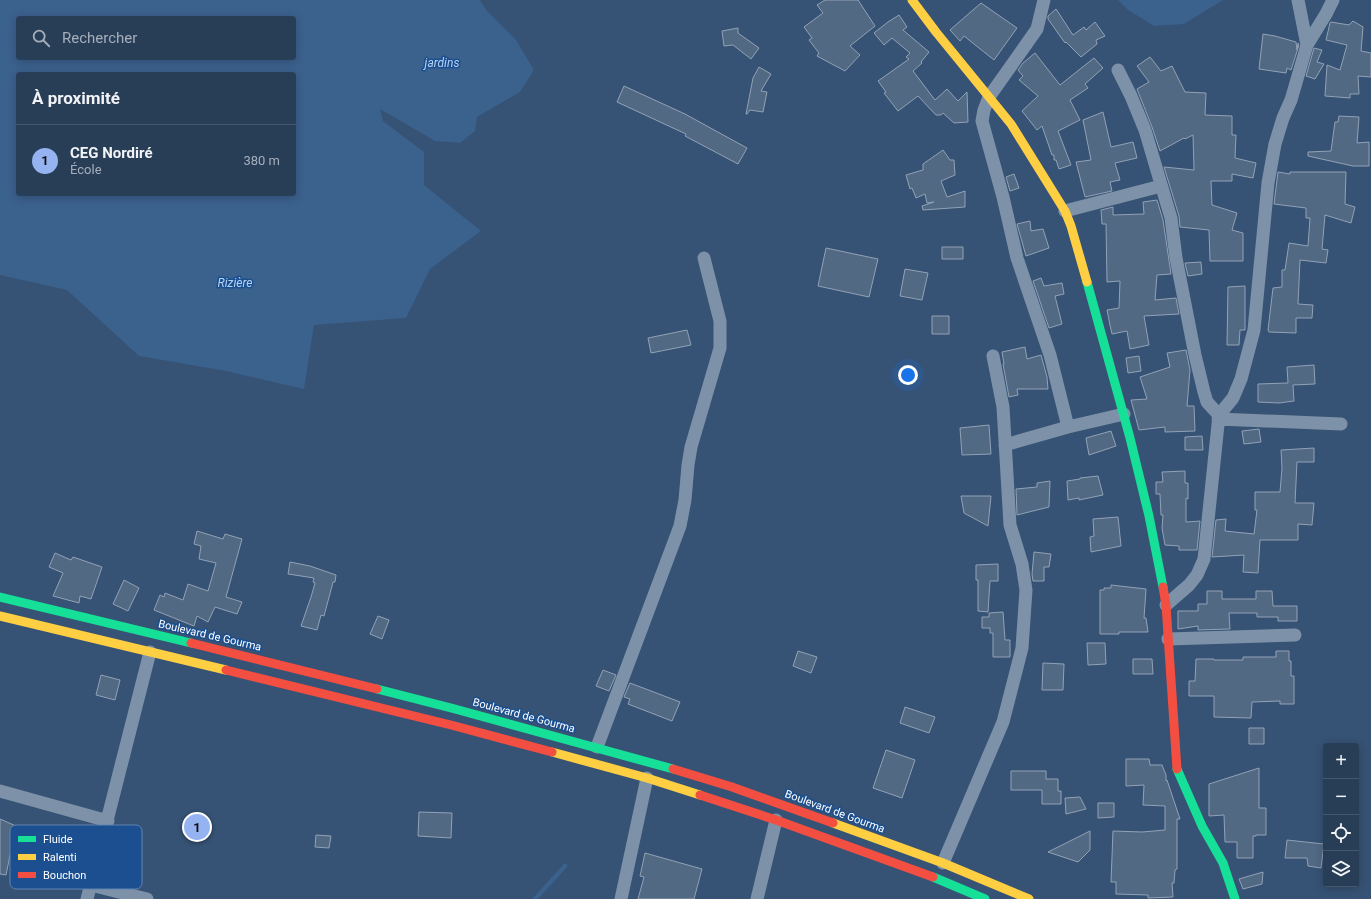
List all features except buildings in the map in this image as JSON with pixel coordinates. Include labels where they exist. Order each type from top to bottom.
[{"type":"main road","points":[[912,0],[1011,124],[1065,211],[1073,234],[1124,414],[1149,516],[1166,606],[1177,769],[1202,826],[1223,863],[1235,899]]},
{"type":"main road","name":"Boulevard de Gourma","points":[[1,609],[304,670],[597,747],[732,787],[943,863],[1029,899]]},
{"type":"main road","name":"Boulevard de Gourma","points":[[1,609],[150,652],[451,725],[647,778],[776,820],[934,877],[985,899]]},
{"type":"street","points":[[1044,0],[1037,29],[989,97],[982,121],[1003,197],[1017,258],[1050,355],[1068,427]]},
{"type":"street","points":[[1298,0],[1307,45]]},
{"type":"street","points":[[1166,606],[1189,585],[1197,575],[1204,559],[1218,417],[1233,398],[1241,379],[1252,337],[1268,183],[1274,144],[1291,100],[1307,45],[1333,0]]},
{"type":"street","points":[[1118,70],[1131,96],[1144,130],[1171,218],[1179,273],[1195,355],[1207,402],[1218,417]]},
{"type":"street","points":[[1065,211],[1161,186]]},
{"type":"street","points":[[597,747],[680,526],[685,500],[690,453],[720,348],[720,321],[704,258]]},
{"type":"street","points":[[943,863],[1003,722],[1022,648],[1026,590],[1022,564],[1010,526],[1003,407],[993,356]]},
{"type":"street","points":[[1005,445],[1068,427],[1124,414]]},
{"type":"street","points":[[1218,417],[1341,424]]},
{"type":"street","points":[[1168,639],[1295,635]]},
{"type":"street","points":[[107,825],[150,652]]},
{"type":"street","points":[[621,899],[647,778]]},
{"type":"street","points":[[0,791],[108,821]]},
{"type":"street","points":[[757,899],[776,820]]},
{"type":"street","points":[[87,899],[90,889]]},
{"type":"street","points":[[107,889],[147,899]]},
{"type":"water","name":"Rizière","points":[[0,0],[480,0],[487,11],[516,40],[534,70],[520,92],[477,117],[475,131],[460,143],[435,141],[380,109],[383,121],[424,152],[424,185],[481,231],[430,269],[406,318],[314,325],[304,389],[226,371],[139,356],[67,290],[0,275]]},
{"type":"water","points":[[1118,0],[1223,0],[1184,24],[1154,26],[1128,10]]},
{"type":"waterway","points":[[535,899],[565,866]]},
{"type":"traffic: fast","points":[[1087,282],[1130,438],[1149,516],[1163,587]]},
{"type":"traffic: fast","points":[[0,597],[191,643]]},
{"type":"traffic: fast","points":[[377,689],[673,769]]},
{"type":"traffic: fast","points":[[1177,769],[1202,826],[1223,863],[1235,899]]},
{"type":"traffic: fast","points":[[933,877],[985,899]]},
{"type":"traffic: slow","points":[[912,0],[936,32],[1011,124],[1065,211],[1071,226],[1087,282]]},
{"type":"traffic: slow","points":[[0,616],[226,670]]},
{"type":"traffic: slow","points":[[552,752],[647,778],[700,795]]},
{"type":"traffic: slow","points":[[833,823],[943,863],[1029,899]]},
{"type":"traffic: jam","points":[[1163,587],[1166,605],[1177,769]]},
{"type":"traffic: jam","points":[[191,643],[377,689]]},
{"type":"traffic: jam","points":[[226,670],[451,725],[552,752]]},
{"type":"traffic: jam","points":[[673,769],[732,787],[833,823]]},
{"type":"traffic: jam","points":[[700,795],[776,820],[933,877]]},
{"type":"place","name":"CEG Nordiré","points":[[197,827]]},
{"type":"water label","name":"jardins","points":[[442,63]]}]
